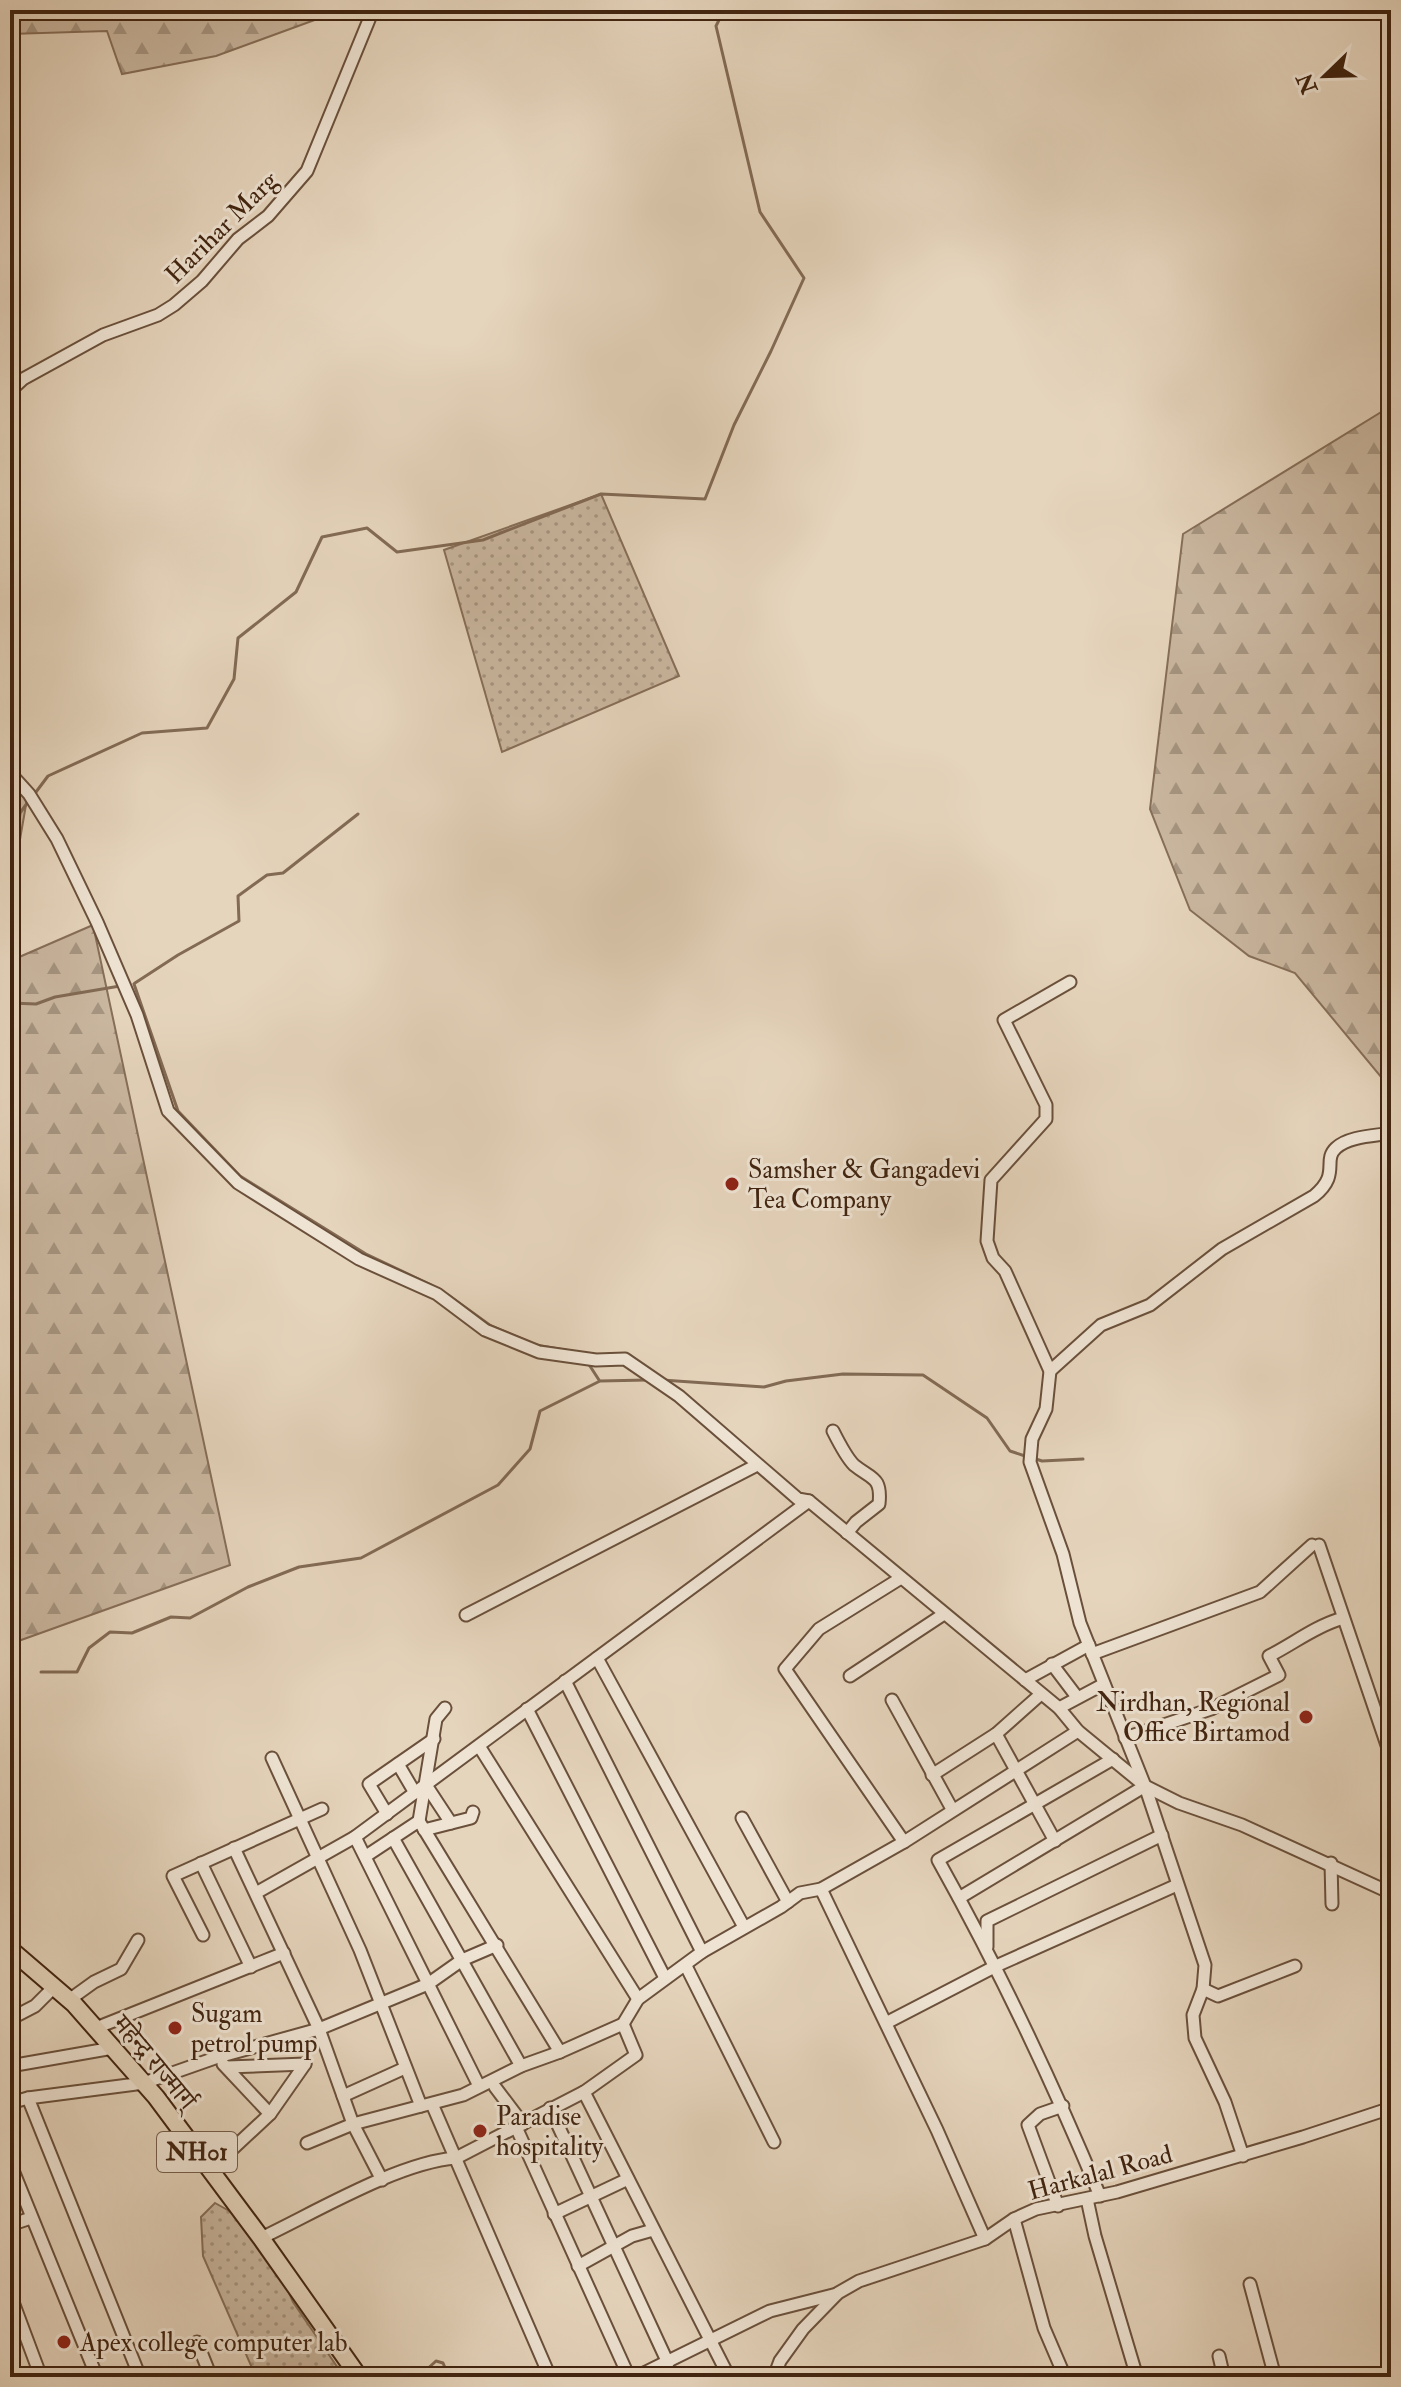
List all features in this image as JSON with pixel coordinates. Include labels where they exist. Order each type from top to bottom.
[{"type":"highway","name":"महेन्द्र राज्मार्ग्","points":[[13,1956],[69,2000],[144,2083],[261,2238],[359,2377]]},
{"type":"street","name":"Harihar Marg","points":[[10,391],[23,379],[103,335],[158,315],[174,305],[202,281],[238,239],[268,216],[307,171],[373,10]]},
{"type":"street","points":[[10,773],[29,794],[57,839],[108,946],[137,1015],[168,1111],[238,1183],[359,1259],[437,1294],[485,1330],[539,1352],[596,1360],[625,1359],[679,1396],[798,1499],[809,1501],[1059,1708],[1078,1731],[1145,1786],[1179,1803],[1242,1825],[1331,1863],[1391,1893]]},
{"type":"street","points":[[1070,982],[1004,1020],[1046,1105],[1046,1119],[991,1180],[987,1241],[993,1258],[1005,1271],[1050,1371],[1046,1409],[1032,1439],[1030,1462],[1063,1554],[1090,1650],[1145,1786],[1205,1965],[1203,1989],[1193,2015],[1195,2038],[1225,2102],[1243,2156]]},
{"type":"street","points":[[1050,1371],[1101,1325],[1150,1305],[1222,1249],[1314,1196],[1325,1187],[1330,1177],[1331,1155],[1338,1146],[1391,1133]]},
{"type":"street","points":[[833,1431],[852,1462],[874,1478],[880,1490],[879,1504],[847,1533]]},
{"type":"street","points":[[466,1615],[757,1465]]},
{"type":"street","points":[[256,1893],[355,1837],[809,1501]]},
{"type":"street","points":[[1025,1680],[1052,1664],[1260,1592],[1316,1545],[1391,1757]]},
{"type":"street","points":[[901,1578],[819,1629],[785,1669],[904,1842]]},
{"type":"street","points":[[850,1676],[944,1614]]},
{"type":"street","points":[[1125,1738],[1211,1709],[1279,1675],[1269,1656],[1305,1638],[1317,1626],[1340,1619]]},
{"type":"street","points":[[597,1658],[744,1927]]},
{"type":"street","points":[[1052,1664],[1077,1697]]},
{"type":"street","points":[[565,1681],[702,1952]]},
{"type":"street","points":[[1059,1708],[1104,1684]]},
{"type":"street","points":[[932,1775],[996,1734],[1041,1694]]},
{"type":"street","points":[[892,1700],[952,1809]]},
{"type":"street","points":[[445,1708],[436,1719],[422,1826],[560,2052]]},
{"type":"street","points":[[527,1709],[665,1978]]},
{"type":"street","points":[[307,2143],[353,2124],[463,2095],[521,2066],[623,2024],[638,1999],[702,1952],[800,1893],[821,1889],[904,1842],[1078,1731]]},
{"type":"street","points":[[996,1734],[1055,1841]]},
{"type":"street","points":[[387,1814],[369,1784],[434,1739]]},
{"type":"street","points":[[479,1746],[638,1999]]},
{"type":"street","points":[[272,1758],[360,1950],[405,2068],[456,2158],[550,2377]]},
{"type":"street","points":[[1100,2196],[1063,2106],[996,1966],[938,1860],[1113,1759]]},
{"type":"street","points":[[398,1764],[415,1793]]},
{"type":"street","points":[[426,1785],[451,1823]]},
{"type":"street","points":[[959,1898],[1145,1786]]},
{"type":"street","points":[[203,1935],[173,1876],[322,1809]]},
{"type":"street","points":[[366,1856],[393,1838],[422,1826],[471,1818],[473,1812]]},
{"type":"street","points":[[742,1818],[788,1902]]},
{"type":"street","points":[[987,1948],[987,1921],[1162,1835]]},
{"type":"street","points":[[355,1837],[479,2086]]},
{"type":"street","points":[[393,1838],[521,2066]]},
{"type":"street","points":[[234,1848],[319,2029],[353,2124],[382,2180]]},
{"type":"street","points":[[201,1863],[251,1967]]},
{"type":"street","points":[[1331,1863],[1332,1904]]},
{"type":"street","points":[[886,2023],[996,1966],[1177,1885]]},
{"type":"street","points":[[821,1889],[937,2130],[985,2239]]},
{"type":"street","points":[[69,2000],[94,1982],[121,1969],[138,1940]]},
{"type":"street","points":[[10,2103],[144,2083],[218,2057],[319,2029],[428,1984],[462,1960],[497,1945]]},
{"type":"street","points":[[96,2028],[284,1953]]},
{"type":"street","points":[[686,1966],[774,2142]]},
{"type":"street","points":[[1203,1989],[1218,1996],[1295,1966]]},
{"type":"street","points":[[10,2019],[35,2006],[54,1987]]},
{"type":"street","points":[[261,2238],[382,2180],[434,2159],[456,2158],[584,2092],[636,2055],[623,2024]]},
{"type":"street","points":[[10,2066],[113,2048]]},
{"type":"street","points":[[218,2057],[270,2114]]},
{"type":"street","points":[[210,2170],[270,2114],[305,2064],[227,2067]]},
{"type":"street","points":[[343,2096],[405,2068]]},
{"type":"street","points":[[495,2087],[520,2125],[554,2214],[629,2377]]},
{"type":"street","points":[[584,2092],[729,2377]]},
{"type":"street","points":[[28,2098],[140,2377]]},
{"type":"street","points":[[1058,2206],[1028,2125],[1040,2114],[1063,2106]]},
{"type":"street","points":[[550,2108],[668,2363]]},
{"type":"street","name":"Harkalal Road","points":[[774,2377],[792,2342],[838,2293],[859,2281],[985,2239],[1014,2219],[1036,2209],[1100,2196],[1243,2156],[1391,2108]]},
{"type":"street","points":[[10,2163],[97,2377]]},
{"type":"street","points":[[554,2214],[628,2179]]},
{"type":"street","points":[[1087,2199],[1137,2377]]},
{"type":"street","points":[[10,2225],[31,2218]]},
{"type":"street","points":[[1014,2219],[1044,2328],[1065,2377]]},
{"type":"street","points":[[578,2266],[632,2236],[653,2230]]},
{"type":"street","points":[[1250,2284],[1275,2377]]},
{"type":"street","points":[[636,2377],[770,2311],[838,2293]]},
{"type":"street","points":[[10,2294],[16,2328],[41,2377]]},
{"type":"street","points":[[197,2342],[211,2377]]},
{"type":"street","points":[[1216,2377],[1222,2371],[1219,2356]]},
{"type":"street","points":[[857,2377],[883,2374],[884,2377]]},
{"type":"green space","points":[[10,10],[342,10],[216,56],[122,74],[107,31],[10,34]]},
{"type":"green space","points":[[1391,406],[1391,1089],[1295,973],[1249,956],[1190,910],[1150,809],[1183,534]]},
{"type":"green space","points":[[601,494],[679,676],[502,752],[444,550]]},
{"type":"green space","points":[[10,779],[27,799],[10,897]]},
{"type":"green space","points":[[93,925],[230,1565],[10,1644],[10,961]]},
{"type":"green space","points":[[215,2203],[233,2213],[283,2279],[293,2302],[342,2374],[337,2377],[256,2377],[203,2256],[201,2217]]},
{"type":"waterway","points":[[33,796],[48,776],[142,733],[207,728],[234,679],[238,638],[296,592],[322,537],[367,528],[397,552],[483,540],[601,494],[705,499],[734,425],[804,278],[760,212],[716,26],[724,10]]},
{"type":"waterway","points":[[10,895],[20,813],[28,802]]},
{"type":"waterway","points":[[135,983],[239,921],[238,896],[267,875],[283,873],[358,814]]},
{"type":"waterway","points":[[134,984],[178,1111],[240,1176],[366,1254],[431,1285]]},
{"type":"waterway","points":[[10,1003],[36,1004],[55,997],[120,986]]},
{"type":"waterway","points":[[448,1295],[491,1326],[536,1345],[570,1351]]},
{"type":"waterway","points":[[588,1363],[599,1380]]},
{"type":"waterway","points":[[662,1380],[764,1387],[843,1374],[923,1375],[987,1418],[1010,1451],[1025,1456]]},
{"type":"waterway","points":[[41,1672],[77,1672],[89,1648],[110,1632],[132,1633],[171,1617],[190,1618],[248,1587],[299,1567],[361,1558],[498,1485],[530,1449],[540,1411],[600,1381],[647,1380]]},
{"type":"waterway","points":[[1033,1458],[1042,1461],[1083,1459]]},
{"type":"waterway","points":[[427,2377],[424,2372],[436,2361],[443,2363],[449,2377]]},
{"type":"place","name":"Samsher & Gangadevi Tea Company","points":[[732,1184]]},
{"type":"place","name":"Nirdhan, Regional Office Birtamod","points":[[1306,1717]]},
{"type":"place","name":"Sugam petrol pump","points":[[175,2028]]},
{"type":"place","name":"Paradise hospitality","points":[[480,2131]]},
{"type":"place","name":"Apex college computer lab","points":[[64,2342]]}]
